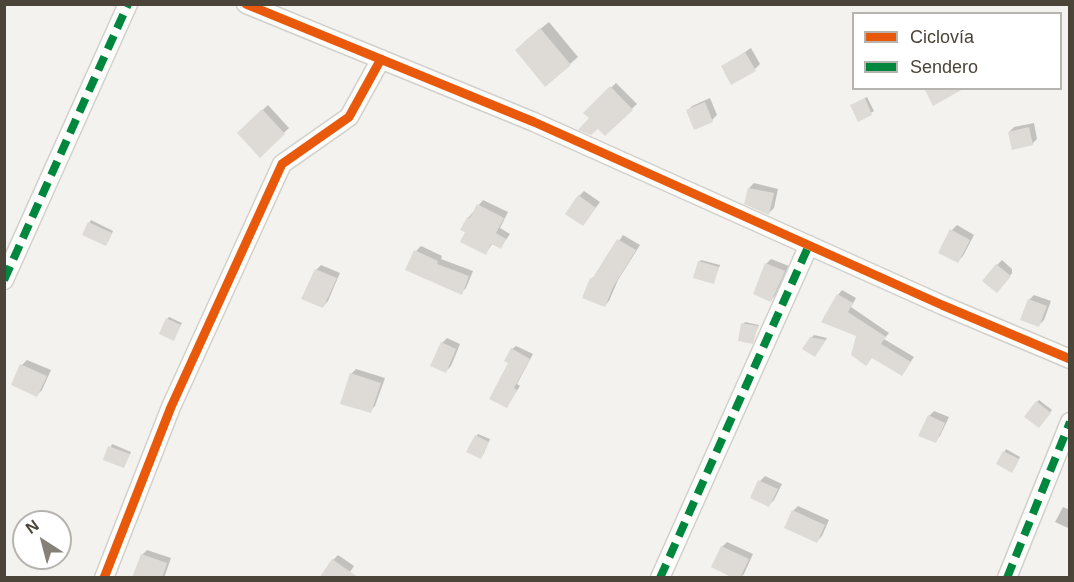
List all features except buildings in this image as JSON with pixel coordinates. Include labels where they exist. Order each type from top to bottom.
[{"type":"street","points":[[4,280],[128,4]]},
{"type":"street","points":[[246,4],[534,122],[942,305],[1070,359]]},
{"type":"street","points":[[104,578],[171,407],[282,164],[349,117],[381,59]]},
{"type":"street","points":[[660,578],[809,245]]},
{"type":"street","points":[[1007,578],[1070,422]]},
{"type":"marked path","points":[[4,280],[128,4]]},
{"type":"marked path","points":[[660,578],[809,245]]},
{"type":"marked path","points":[[1007,578],[1070,422]]},
{"type":"cycle path","points":[[246,4],[534,122],[942,305],[1070,359]]},
{"type":"cycle path","points":[[104,578],[171,407],[282,164],[349,117],[381,59]]}]
